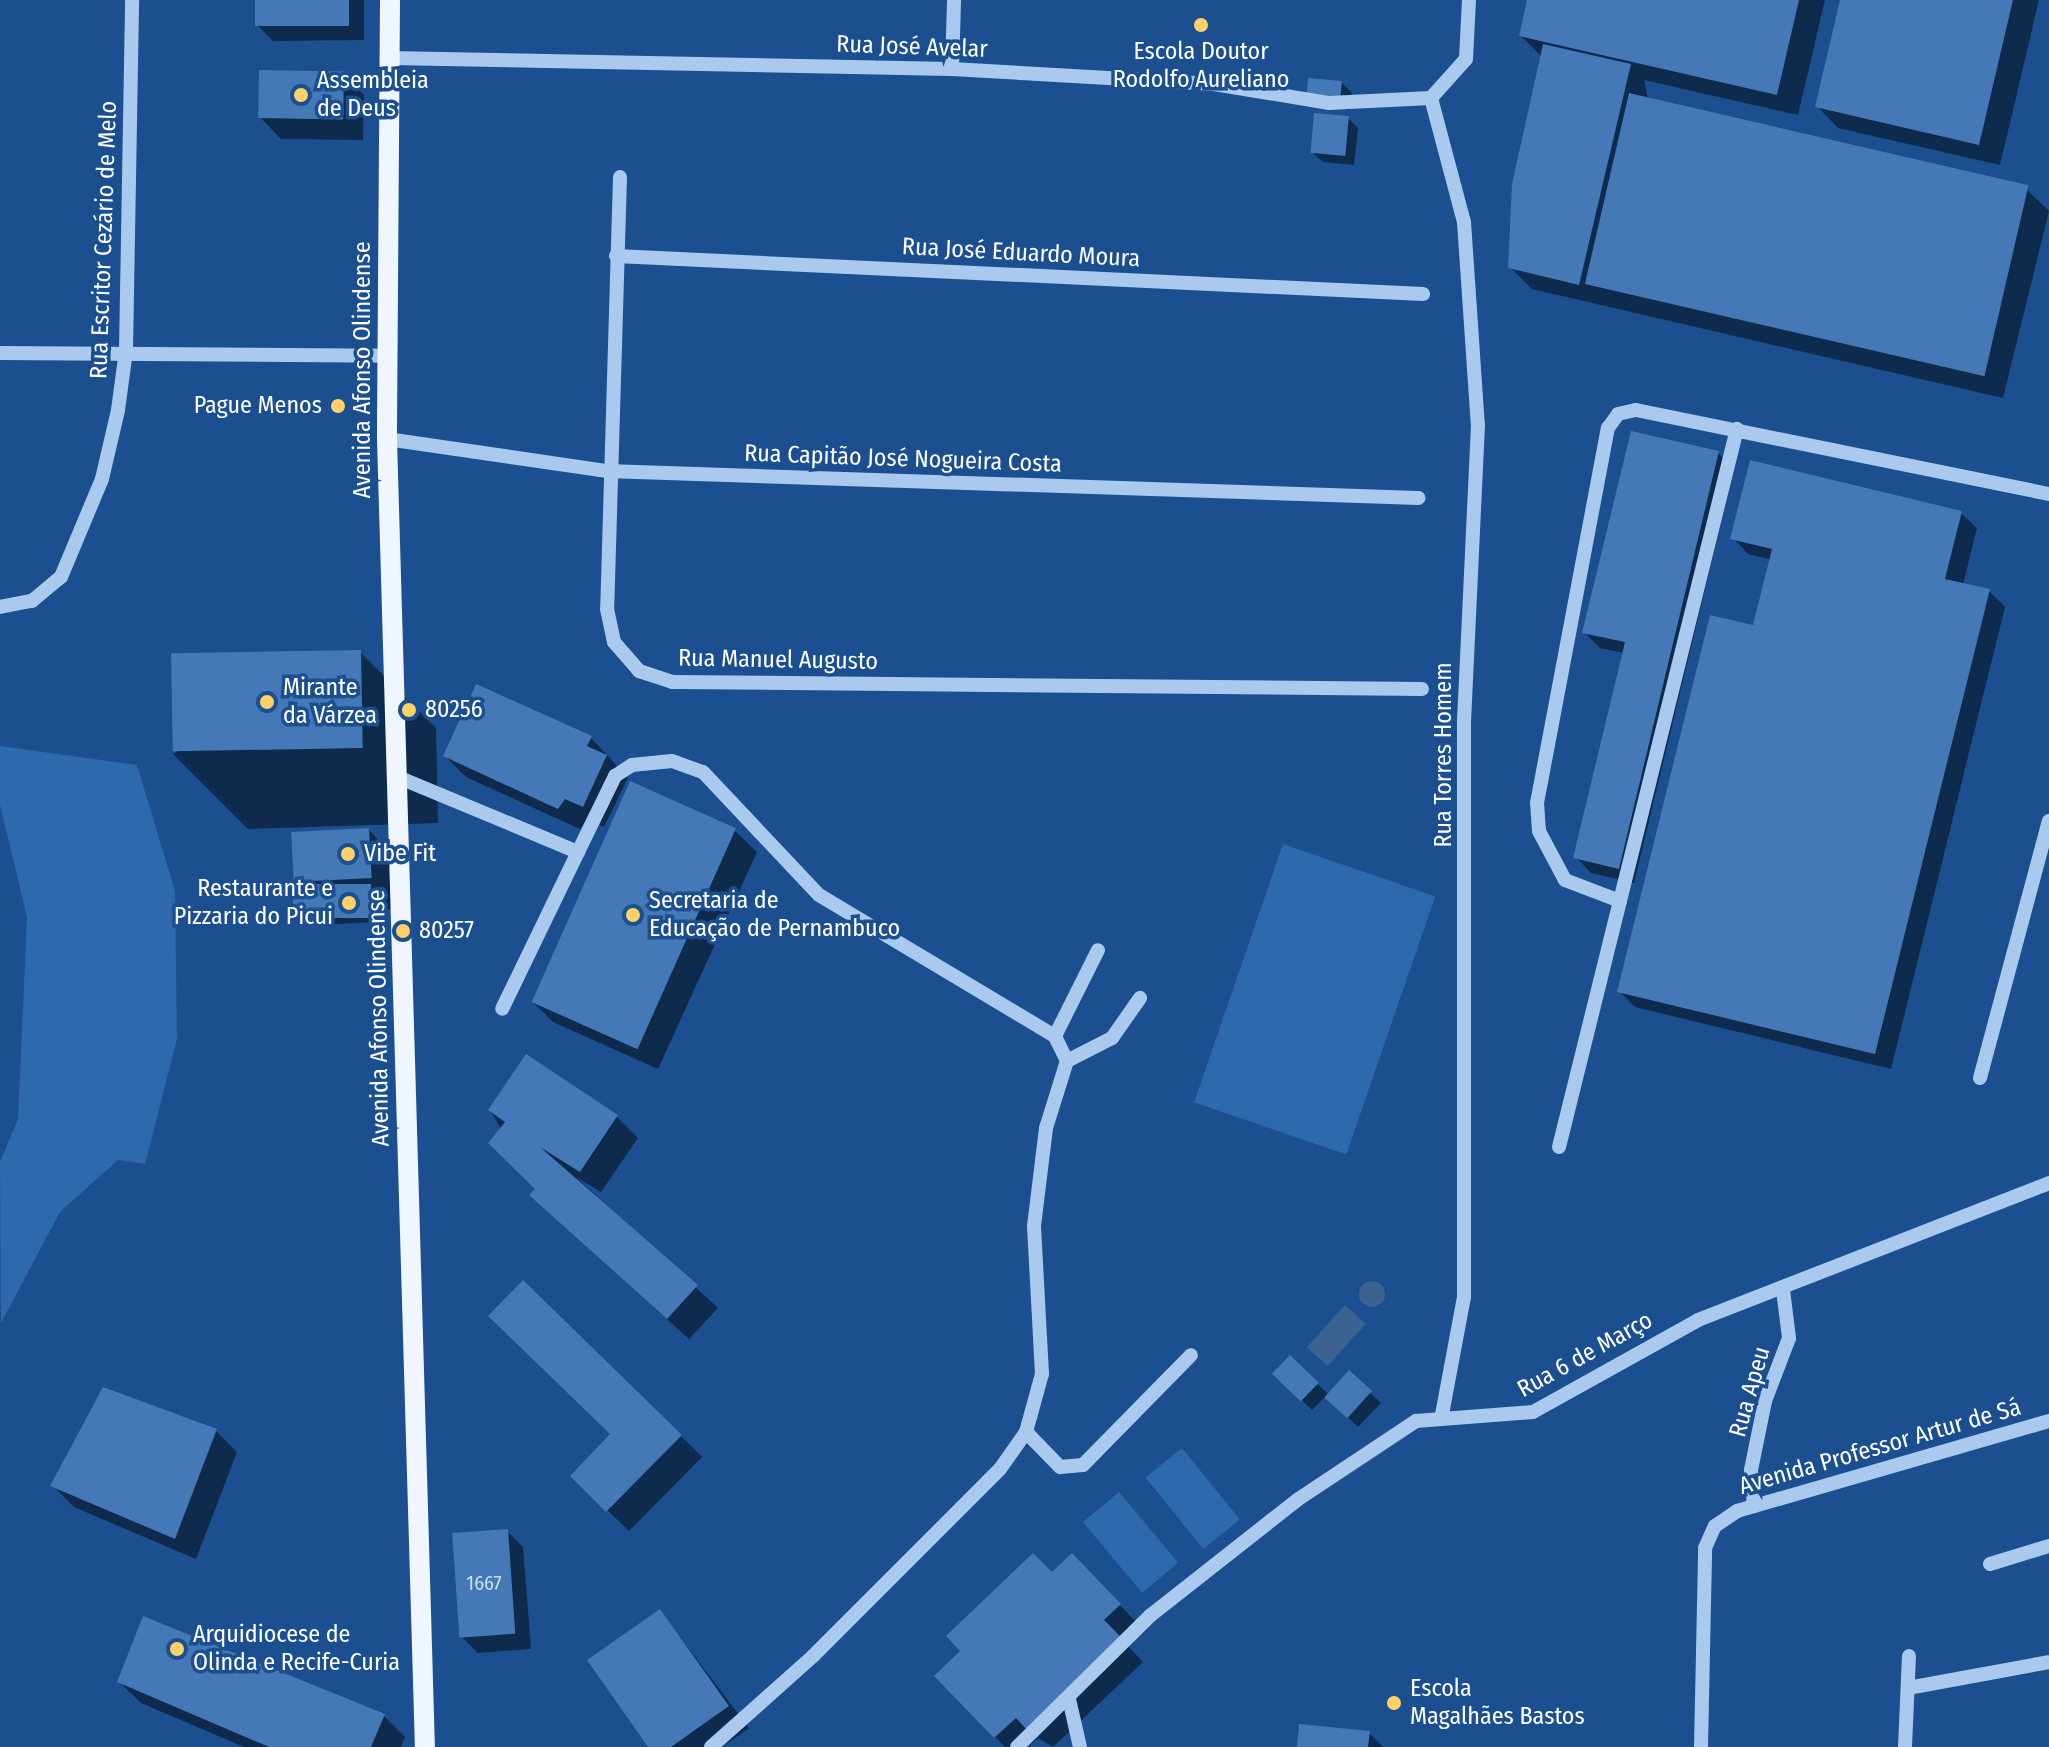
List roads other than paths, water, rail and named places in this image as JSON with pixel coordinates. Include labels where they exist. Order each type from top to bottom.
[{"type":"main road","name":"Avenida Afonso Olindense","points":[[390,0],[387,439],[400,778],[425,1747]]},
{"type":"street","name":"Rua Escritor Cezário de Melo","points":[[0,607],[32,601],[61,577],[102,479],[126,351],[132,0]]},
{"type":"street","points":[[952,69],[954,0]]},
{"type":"street","points":[[1431,98],[1466,59],[1469,0]]},
{"type":"street","name":"Rua José Avelar","points":[[389,58],[952,69],[1214,84],[1329,103],[1431,98]]},
{"type":"street","name":"Rua Torres Homem","points":[[1431,98],[1464,222],[1478,425],[1465,681],[1464,1297],[1442,1415]]},
{"type":"street","name":"Rua Manuel Augusto","points":[[620,177],[606,471],[614,642],[639,671],[672,682],[1422,689]]},
{"type":"street","name":"Rua José Eduardo Moura","points":[[616,256],[1423,294]]},
{"type":"street","points":[[0,353],[126,351],[387,356]]},
{"type":"street","points":[[1620,901],[1565,880],[1539,831],[1537,803],[1608,428],[1618,414],[1636,410],[2049,494]]},
{"type":"street","points":[[1559,1147],[1737,429]]},
{"type":"street","name":"Rua Capitão José Nogueira Costa","points":[[387,439],[606,471],[1419,498]]},
{"type":"street","points":[[502,1009],[615,776],[632,765],[672,761],[703,772],[819,895],[1055,1036],[1067,1061],[1036,1191],[1033,1303],[1042,1374],[1026,1432],[1000,1469],[824,1645],[711,1747]]},
{"type":"street","points":[[400,778],[578,852]]},
{"type":"street","points":[[1980,1078],[2049,821]]},
{"type":"street","points":[[1055,1036],[1098,950]]},
{"type":"street","points":[[1067,1061],[1112,1038],[1140,998]]},
{"type":"street","name":"Rua 6 de Março","points":[[1017,1747],[1151,1615],[1297,1500],[1395,1432],[1442,1415],[1533,1412],[1687,1325],[1783,1290],[2049,1183]]},
{"type":"street","name":"Rua Apeu","points":[[1754,1506],[1751,1470],[1765,1401],[1789,1338],[1783,1290]]},
{"type":"street","points":[[1026,1432],[1060,1467],[1083,1465],[1191,1355]]},
{"type":"street","name":"Avenida Professor Artur de Sá","points":[[1701,1747],[1705,1548],[1723,1518],[1754,1506],[2049,1421]]},
{"type":"street","points":[[1990,1564],[2049,1546]]},
{"type":"street","points":[[1905,1747],[1909,1656]]},
{"type":"street","points":[[1908,1688],[2049,1662]]},
{"type":"street","points":[[1069,1699],[1080,1747]]},
{"type":"place","name":"Escola Doutor Rodolfo Aureliano","points":[[1201,25]]},
{"type":"place","name":"Assembleia de Deus","points":[[301,95]]},
{"type":"place","name":"Pague Menos","points":[[338,406]]},
{"type":"place","name":"Mirante da Várzea","points":[[267,702]]},
{"type":"place","name":"80256","points":[[409,710]]},
{"type":"place","name":"Vibe Fit","points":[[348,854]]},
{"type":"place","name":"Restaurante e Pizzaria do Picui","points":[[349,903]]},
{"type":"place","name":"Secretaria de Educação de Pernambuco","points":[[633,915]]},
{"type":"place","name":"80257","points":[[403,931]]},
{"type":"place","name":"Arquidiocese de Olinda e Recife-Curia","points":[[177,1649]]},
{"type":"place","name":"Escola Magalhães Bastos","points":[[1394,1703]]}]
